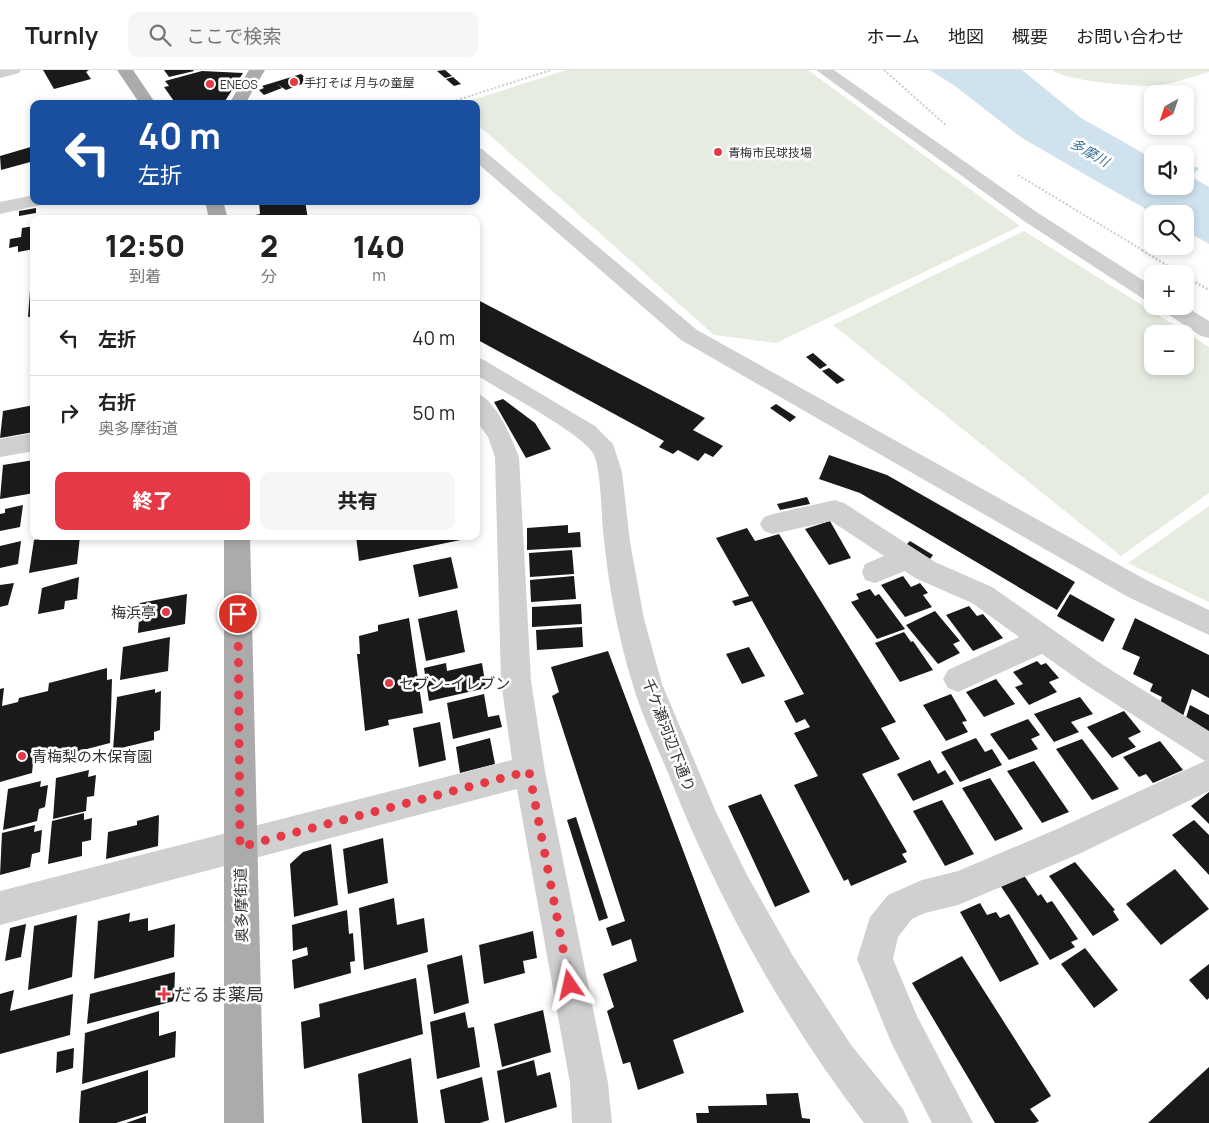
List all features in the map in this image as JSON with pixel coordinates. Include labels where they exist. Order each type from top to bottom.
[{"type":"main road","points":[[125,70],[145,100]]},
{"type":"main road","points":[[239,100],[257,70]]},
{"type":"main road","name":"奥多摩街道","points":[[237,540],[244,1123]]},
{"type":"street","points":[[0,73],[13,70]]},
{"type":"street","points":[[824,70],[1031,217],[1144,290]]},
{"type":"street","points":[[480,156],[689,336],[1138,588],[1209,623]]},
{"type":"street","points":[[0,208],[30,202]]},
{"type":"street","points":[[1184,315],[1209,331]]},
{"type":"street","name":"千ケ瀬河辺下通り","points":[[480,367],[587,432],[604,450],[610,472],[617,542],[630,619],[647,684],[704,824],[735,887],[780,969],[838,1058],[889,1123]]},
{"type":"street","points":[[480,407],[499,435],[507,457],[516,681],[529,771],[589,1083],[592,1123]]},
{"type":"street","points":[[0,448],[30,443]]},
{"type":"street","points":[[773,524],[835,510],[925,570],[982,595],[1093,674],[1209,748]]},
{"type":"street","points":[[875,572],[907,558]]},
{"type":"street","points":[[958,679],[1045,639]]},
{"type":"street","points":[[0,908],[529,771]]},
{"type":"street","points":[[953,1123],[904,1029],[875,959],[882,929],[900,907],[922,897],[958,888],[1069,841],[1209,775]]},
{"type":"path","points":[[457,100],[551,70]]},
{"type":"path","points":[[884,70],[954,131]]},
{"type":"path","points":[[1014,173],[1166,265]]},
{"type":"path","points":[[1194,281],[1209,290]]},
{"type":"shaded area","points":[[567,70],[808,70],[1020,226],[776,343],[714,335],[480,127],[480,100],[472,100]]},
{"type":"shaded area","points":[[1052,70],[1209,70],[1209,72],[1173,82],[1144,86],[1084,80],[1059,74]]},
{"type":"shaded area","points":[[1024,231],[1144,306],[1144,315],[1158,315],[1174,325],[1144,325],[1144,375],[1194,375],[1194,338],[1209,347],[1209,493],[1121,556],[833,325]]},
{"type":"shaded area","points":[[1209,506],[1209,602],[1128,563]]},
{"type":"water","name":"多摩川","points":[[930,70],[1022,70],[1081,118],[1144,153],[1144,195],[1194,195],[1194,178],[1209,187],[1209,244],[1194,235],[1194,205],[1144,205],[1144,208],[1022,138],[955,86]]},
{"type":"water","points":[[1194,167],[1199,169],[1194,173]]},
{"type":"building","points":[[43,70],[89,70],[86,72],[91,79],[54,89]]},
{"type":"building","points":[[164,70],[193,70],[194,71],[169,77]]},
{"type":"building","points":[[445,70],[452,76],[445,78],[437,71]]},
{"type":"building","points":[[202,71],[243,73],[226,100],[173,100],[164,87],[169,86],[165,81]]},
{"type":"building","points":[[301,74],[310,81],[286,90],[277,84],[282,88],[264,95],[259,90],[264,88],[262,86]]},
{"type":"building","points":[[453,77],[461,84],[454,86],[446,79]]},
{"type":"building","points":[[30,147],[30,162],[1,170],[0,156]]},
{"type":"building","points":[[259,205],[306,205],[307,215],[256,215],[260,214]]},
{"type":"building","points":[[36,208],[36,213],[19,216],[19,211]]},
{"type":"building","points":[[30,227],[30,250],[18,252],[18,246],[9,248],[10,239],[21,237],[22,228]]},
{"type":"building","points":[[30,290],[30,317],[28,317]]},
{"type":"building","points":[[480,301],[705,418],[693,430],[723,446],[713,457],[705,453],[698,461],[678,450],[673,454],[659,447],[664,441],[480,341]]},
{"type":"building","points":[[813,353],[827,365],[820,369],[806,357]]},
{"type":"building","points":[[829,368],[845,380],[837,384],[822,371]]},
{"type":"building","points":[[503,399],[535,423],[551,449],[526,458],[494,402]]},
{"type":"building","points":[[776,404],[796,417],[790,422],[770,408]]},
{"type":"building","points":[[30,406],[30,433],[0,438],[3,411]]},
{"type":"building","points":[[829,455],[887,475],[1075,582],[1057,610],[860,493],[819,479]]},
{"type":"building","points":[[30,461],[30,494],[0,499],[3,465]]},
{"type":"building","points":[[807,497],[810,504],[780,510],[777,504]]},
{"type":"building","points":[[23,505],[20,527],[0,531],[0,514],[5,513],[5,509]]},
{"type":"building","points":[[830,521],[851,558],[829,565],[805,529]]},
{"type":"building","points":[[568,525],[568,533],[580,532],[581,547],[527,550],[527,528]]},
{"type":"building","points":[[747,528],[755,541],[779,534],[896,722],[881,728],[900,759],[862,774],[907,852],[902,854],[907,862],[851,886],[848,879],[844,881],[794,785],[818,776],[794,733],[810,727],[805,719],[796,723],[784,701],[804,694],[752,601],[735,606],[732,601],[749,596],[716,538]]},
{"type":"building","points":[[34,540],[80,540],[77,564],[29,573]]},
{"type":"building","points":[[356,540],[460,540],[359,561]]},
{"type":"building","points":[[21,541],[18,564],[0,568],[0,546]]},
{"type":"building","points":[[910,541],[933,555],[930,559],[906,545]]},
{"type":"building","points":[[572,550],[574,574],[530,577],[529,553]]},
{"type":"building","points":[[451,557],[458,588],[419,597],[413,565]]},
{"type":"building","points":[[574,576],[576,599],[531,602],[530,580]]},
{"type":"building","points":[[903,576],[911,587],[920,583],[928,593],[923,595],[932,607],[905,617],[881,585]]},
{"type":"building","points":[[79,577],[77,599],[65,601],[64,609],[38,614],[42,588]]},
{"type":"building","points":[[14,583],[8,605],[0,607],[0,585]]},
{"type":"building","points":[[870,589],[875,596],[879,594],[905,629],[877,639],[851,602],[859,599],[856,594]]},
{"type":"building","points":[[187,594],[185,624],[138,633],[140,603]]},
{"type":"building","points":[[1070,594],[1115,619],[1103,642],[1057,616]]},
{"type":"building","points":[[581,604],[582,624],[532,627],[532,607]]},
{"type":"building","points":[[969,606],[977,616],[983,614],[1003,638],[973,651],[946,615]]},
{"type":"building","points":[[457,610],[465,652],[426,661],[418,619]]},
{"type":"building","points":[[935,611],[960,641],[953,644],[960,653],[938,664],[906,625]]},
{"type":"building","name":"セブン-イレブン","points":[[409,618],[423,713],[388,720],[389,725],[365,731],[357,654],[360,654],[359,636],[378,631],[378,625]]},
{"type":"building","points":[[1135,618],[1209,655],[1209,698],[1192,689],[1183,716],[1160,704],[1162,697],[1150,691],[1153,684],[1133,674],[1140,657],[1122,649]]},
{"type":"building","points":[[582,627],[583,647],[537,650],[536,630]]},
{"type":"building","points":[[904,632],[911,642],[913,641],[933,670],[900,682],[875,643]]},
{"type":"building","points":[[170,637],[168,671],[120,680],[123,647]]},
{"type":"building","points":[[749,647],[765,676],[742,684],[726,654]]},
{"type":"building","points":[[608,651],[744,1012],[673,1040],[684,1073],[638,1090],[630,1062],[623,1064],[607,1011],[614,1007],[603,974],[637,961],[631,939],[612,946],[606,928],[625,921],[552,696],[559,692],[551,667]]},
{"type":"building","points":[[1037,661],[1041,665],[1046,663],[1059,678],[1049,682],[1057,692],[1029,705],[1015,687],[1023,684],[1013,672]]},
{"type":"building","points":[[446,663],[447,671],[482,663],[486,688],[429,701],[424,668]]},
{"type":"building","points":[[107,668],[107,680],[112,679],[110,743],[33,763],[32,773],[0,782],[0,689],[4,688],[2,706],[18,702],[19,698],[48,691],[49,683]]},
{"type":"building","points":[[996,679],[1015,704],[984,717],[966,692]]},
{"type":"building","points":[[155,689],[155,693],[161,691],[160,730],[154,732],[154,740],[113,750],[117,697]]},
{"type":"building","points":[[484,694],[488,717],[499,715],[502,727],[453,739],[447,703]]},
{"type":"building","points":[[951,694],[967,721],[962,722],[968,732],[946,741],[923,705]]},
{"type":"building","points":[[1080,697],[1093,714],[1071,722],[1079,732],[1054,742],[1034,714]]},
{"type":"building","points":[[1190,705],[1209,715],[1209,734],[1185,721]]},
{"type":"building","points":[[1124,711],[1141,732],[1128,738],[1136,747],[1112,758],[1087,727]]},
{"type":"building","points":[[1028,719],[1040,735],[1031,739],[1038,749],[1009,760],[990,734]]},
{"type":"building","points":[[440,722],[446,760],[419,767],[413,728]]},
{"type":"building","points":[[490,738],[495,764],[460,773],[456,747]]},
{"type":"building","points":[[976,738],[985,752],[992,749],[1002,765],[960,782],[941,752]]},
{"type":"building","points":[[1082,739],[1119,789],[1092,800],[1056,749]]},
{"type":"building","points":[[1160,741],[1183,770],[1153,783],[1146,774],[1139,777],[1123,757]]},
{"type":"building","points":[[930,760],[938,774],[945,770],[954,784],[913,801],[897,774]]},
{"type":"building","points":[[1034,761],[1069,812],[1042,823],[1007,771]]},
{"type":"building","points":[[89,770],[88,777],[96,775],[94,796],[87,797],[86,811],[53,819],[56,778]]},
{"type":"building","points":[[990,778],[1023,829],[995,841],[962,788]]},
{"type":"building","points":[[41,781],[40,787],[48,785],[45,807],[39,809],[37,821],[3,830],[8,789]]},
{"type":"building","points":[[1209,792],[1209,824],[1191,806]]},
{"type":"building","points":[[761,794],[810,892],[775,907],[728,806]]},
{"type":"building","points":[[942,800],[974,854],[945,866],[913,811]]},
{"type":"building","points":[[84,813],[84,820],[92,818],[91,840],[82,842],[82,856],[48,864],[52,821]]},
{"type":"building","points":[[159,815],[158,846],[106,859],[108,832],[137,825],[137,821]]},
{"type":"building","points":[[576,817],[608,918],[599,921],[567,820]]},
{"type":"building","points":[[1194,820],[1209,835],[1209,875],[1172,835]]},
{"type":"building","points":[[35,825],[34,832],[42,830],[40,852],[32,854],[30,867],[0,875],[2,833]]},
{"type":"building","points":[[383,838],[388,883],[348,894],[343,849]]},
{"type":"building","points":[[331,844],[338,905],[294,917],[290,864],[303,852]]},
{"type":"building","points":[[1075,862],[1115,910],[1113,911],[1119,920],[1093,936],[1049,876]]},
{"type":"building","points":[[1175,869],[1209,909],[1161,945],[1126,904]]},
{"type":"building","points":[[1023,874],[1038,896],[1041,894],[1047,903],[1052,901],[1078,939],[1071,942],[1075,947],[1050,960],[1000,885]]},
{"type":"building","points":[[394,898],[397,925],[424,918],[428,952],[364,970],[359,908]]},
{"type":"building","points":[[980,903],[987,915],[996,912],[1000,918],[1009,914],[1039,964],[1000,982],[960,912]]},
{"type":"building","points":[[347,910],[349,934],[353,933],[355,961],[350,962],[351,973],[294,989],[292,960],[308,955],[307,947],[293,951],[292,925]]},
{"type":"building","points":[[130,913],[129,922],[148,918],[148,931],[175,924],[174,957],[94,979],[98,921]]},
{"type":"building","points":[[77,915],[72,977],[28,990],[34,926]]},
{"type":"building","points":[[26,924],[21,957],[5,961],[10,928]]},
{"type":"building","points":[[533,931],[537,958],[523,961],[525,973],[484,984],[479,945]]},
{"type":"building","points":[[1085,948],[1118,990],[1094,1008],[1061,964]]},
{"type":"building","points":[[462,955],[469,1003],[434,1014],[427,965]]},
{"type":"building","points":[[962,956],[1051,1096],[1030,1109],[1039,1121],[1035,1123],[995,1123],[912,983]]},
{"type":"building","points":[[1209,964],[1209,998],[1207,1000],[1189,980]]},
{"type":"building","points":[[175,972],[174,1001],[87,1024],[90,994]]},
{"type":"building","points":[[416,978],[423,1034],[304,1069],[301,1022],[320,1017],[319,1004]]},
{"type":"building","points":[[14,990],[10,1011],[73,994],[70,1035],[0,1054],[0,994]]},
{"type":"building","points":[[543,1010],[551,1052],[502,1067],[494,1024]]},
{"type":"building","points":[[159,1011],[159,1036],[176,1031],[175,1057],[82,1084],[85,1033]]},
{"type":"building","points":[[465,1012],[468,1028],[474,1027],[480,1067],[437,1079],[430,1022]]},
{"type":"building","points":[[74,1048],[73,1068],[56,1073],[57,1052]]},
{"type":"building","points":[[411,1058],[418,1123],[362,1123],[358,1074]]},
{"type":"building","points":[[534,1060],[537,1076],[550,1072],[557,1107],[505,1123],[497,1071]]},
{"type":"building","points":[[1209,1067],[1209,1123],[1148,1123]]},
{"type":"building","points":[[148,1070],[148,1113],[116,1123],[79,1123],[81,1091]]},
{"type":"building","points":[[482,1077],[489,1120],[480,1123],[445,1123],[440,1090]]},
{"type":"building","points":[[798,1093],[802,1118],[810,1119],[810,1123],[697,1123],[696,1113],[709,1113],[708,1106],[767,1105],[766,1094]]},
{"type":"building","points":[[146,1116],[146,1123],[126,1123]]},
{"type":"place","name":"手打そば 月与の童屋","points":[[294,82]]},
{"type":"place","name":"ENEOS","points":[[210,84]]},
{"type":"place","name":"青梅市民球技場","points":[[718,152]]},
{"type":"place","name":"梅浜亭","points":[[166,612]]},
{"type":"place","name":"セブン-イレブン","points":[[389,683]]},
{"type":"place","name":"青梅梨の木保育園","points":[[22,756]]},
{"type":"place","name":"だるま薬局","points":[[164,994]]},
{"type":"route","points":[[238,614],[240,847],[529,771],[570,985]]}]
